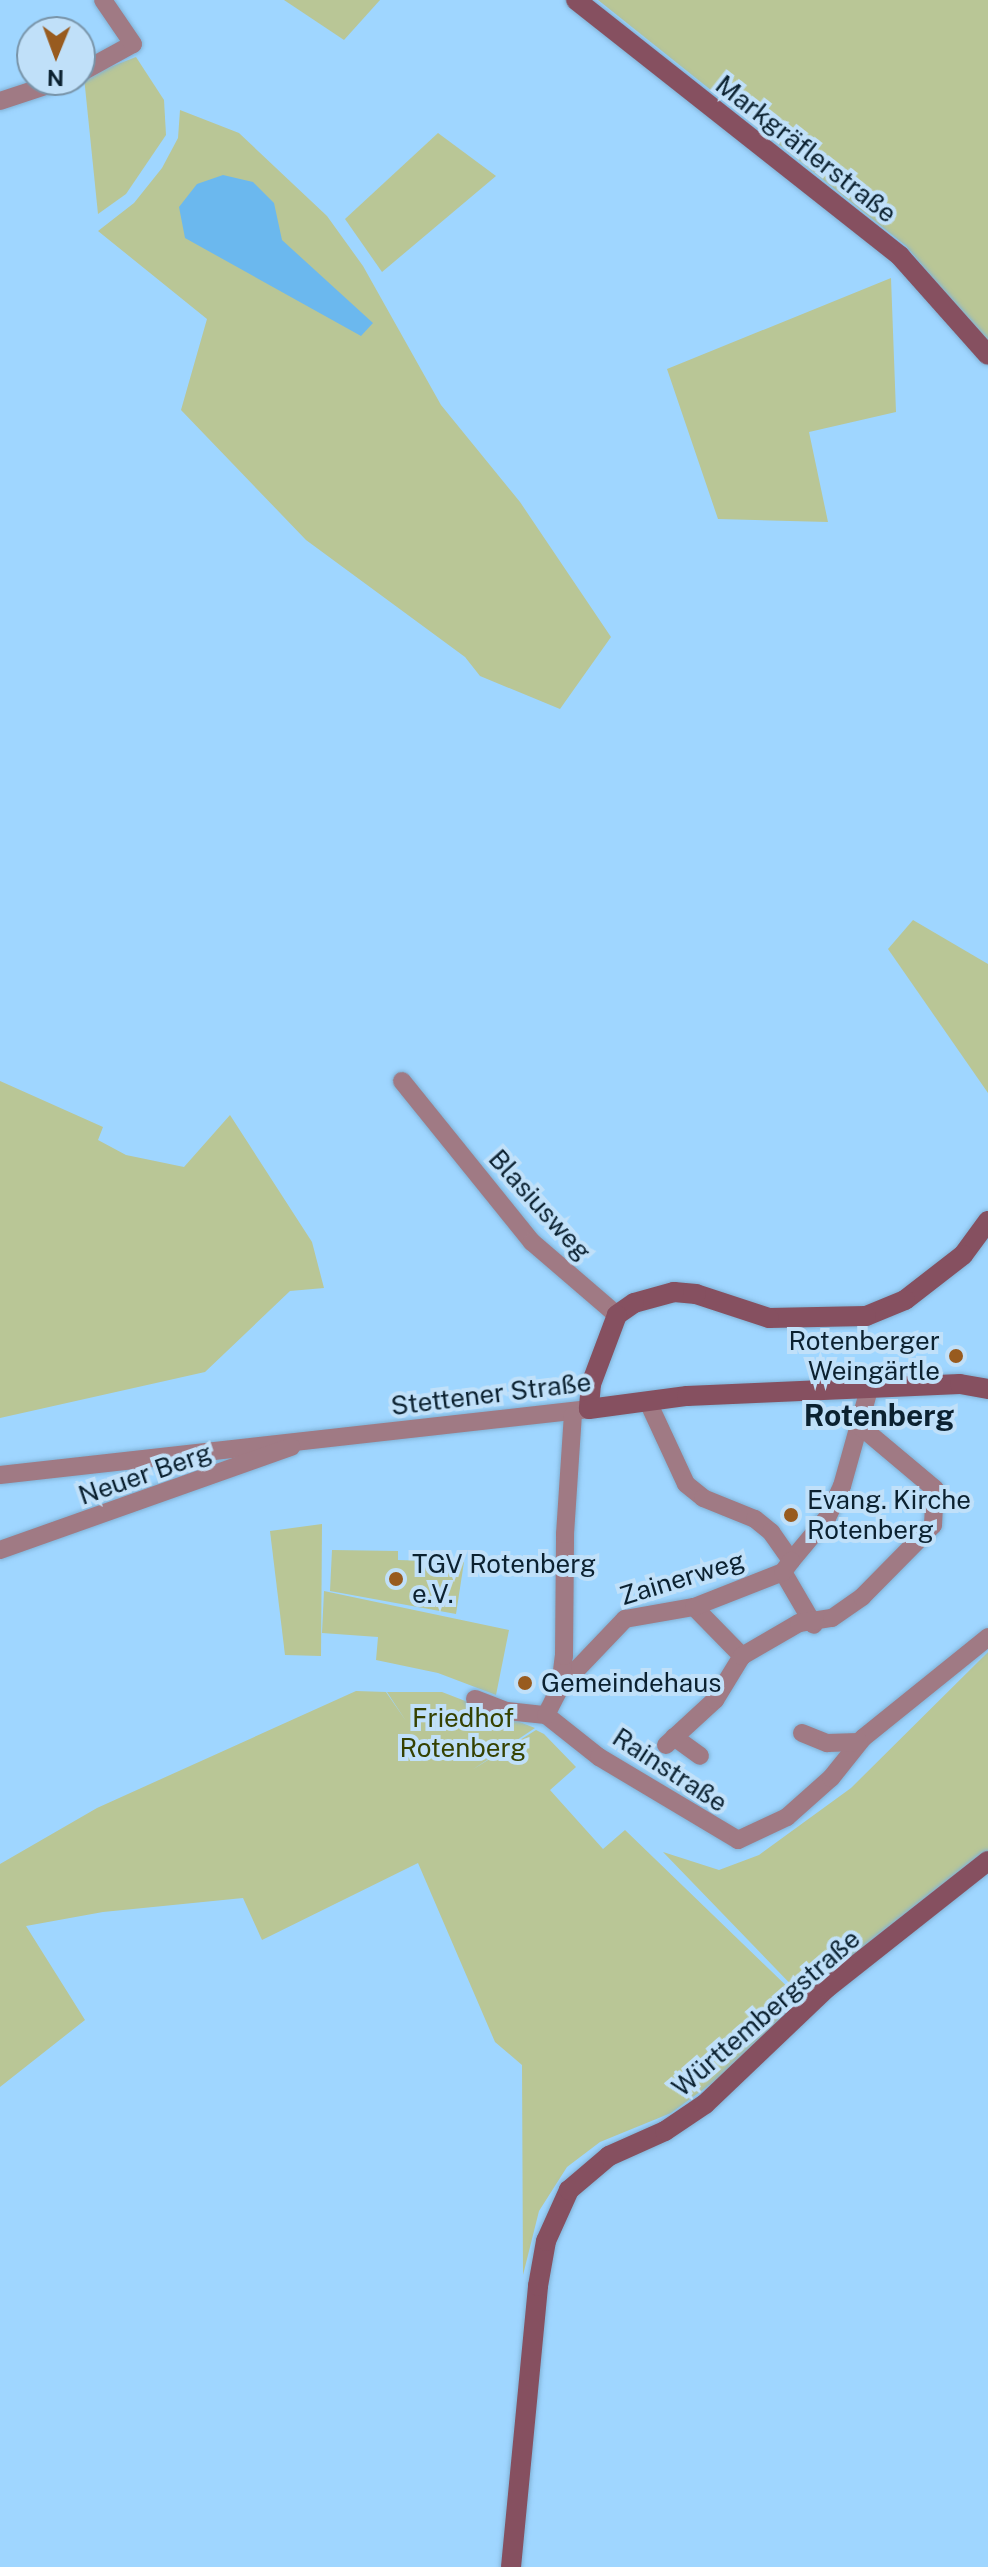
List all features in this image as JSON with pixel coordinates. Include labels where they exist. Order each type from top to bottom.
[{"type":"street","points":[[96,64],[133,44],[103,0]]},
{"type":"street","name":"Markgräflerstraße","points":[[576,0],[900,256],[988,355]]},
{"type":"street","name":"Blasiusweg","points":[[402,1081],[532,1242],[617,1315]]},
{"type":"street","points":[[475,1699],[507,1711],[546,1715],[560,1687],[581,1412],[617,1315],[634,1303],[674,1292],[696,1294],[769,1318],[866,1316],[905,1300],[963,1255],[988,1221]]},
{"type":"street","name":"Stettener Straße","points":[[0,1475],[581,1412],[687,1396],[960,1384],[988,1389]]},
{"type":"street","points":[[787,1567],[827,1518],[861,1427],[869,1389]]},
{"type":"street","points":[[648,1402],[686,1484],[703,1498],[755,1519],[771,1532],[814,1625]]},
{"type":"street","points":[[700,1756],[670,1741],[715,1700],[742,1656],[799,1623],[814,1625],[862,1597],[909,1552],[937,1514],[935,1489],[922,1474],[861,1427]]},
{"type":"street","name":"Neuer Berg","points":[[0,1550],[255,1464],[305,1440]]},
{"type":"street","name":"Zainerweg","points":[[560,1687],[604,1635],[625,1619],[694,1607],[787,1567]]},
{"type":"street","points":[[694,1607],[742,1656]]},
{"type":"street","name":"Rainstraße","points":[[546,1715],[599,1757],[738,1840],[787,1817],[831,1778],[859,1742],[988,1637]]},
{"type":"street","points":[[802,1733],[827,1743],[859,1742]]},
{"type":"street","name":"Württembergstraße","points":[[511,2567],[538,2286],[546,2241],[569,2190],[609,2156],[665,2131],[705,2104],[827,1988],[988,1861]]},
{"type":"green space","points":[[284,0],[380,0],[344,40]]},
{"type":"green space","points":[[598,0],[988,0],[988,344],[906,246]]},
{"type":"green space","points":[[136,57],[164,100],[166,135],[126,194],[98,214],[86,96],[96,96],[96,72]]},
{"type":"green space","points":[[180,110],[239,133],[327,216],[363,266],[441,405],[520,502],[611,637],[560,709],[480,676],[465,657],[306,540],[181,410],[207,319],[98,231],[134,203],[162,168],[178,138]]},
{"type":"green space","points":[[438,133],[496,176],[382,272],[345,219]]},
{"type":"green space","points":[[891,278],[896,412],[809,432],[828,522],[718,519],[667,369]]},
{"type":"green space","points":[[913,920],[988,964],[988,1093],[888,949]]},
{"type":"green space","points":[[0,1081],[103,1127],[98,1140],[126,1155],[184,1167],[230,1115],[312,1242],[324,1288],[290,1291],[205,1372],[0,1418]]},
{"type":"green space","points":[[322,1524],[321,1656],[285,1655],[270,1531]]},
{"type":"green space","name":"TGV Rotenberg e.V.","points":[[332,1550],[398,1551],[398,1560],[464,1562],[456,1614],[330,1591]]},
{"type":"green space","name":"Friedhof Rotenberg","points":[[324,1591],[509,1630],[496,1695],[438,1673],[376,1660],[378,1637],[322,1633]]},
{"type":"green space","points":[[988,1652],[988,1852],[803,1997],[663,1852],[719,1870],[759,1855],[851,1788]]},
{"type":"green space","points":[[356,1691],[386,1692],[406,1721],[387,1692],[442,1692],[535,1728],[472,1770],[536,1730],[544,1734],[576,1767],[550,1790],[603,1849],[625,1830],[799,1998],[734,2067],[671,2113],[600,2142],[567,2167],[539,2211],[523,2275],[522,2065],[495,2042],[418,1863],[262,1940],[243,1898],[103,1912],[26,1926],[85,2020],[0,2087],[0,1864],[97,1808]]},
{"type":"water","points":[[223,175],[253,182],[274,203],[282,240],[373,323],[361,336],[185,238],[179,207],[197,184]]},
{"type":"place","name":"Rotenberger Weingärtle","points":[[956,1356]]},
{"type":"place","name":"Evang. Kirche Rotenberg","points":[[791,1515]]},
{"type":"place","name":"TGV Rotenberg e.V.","points":[[396,1579]]},
{"type":"place","name":"Gemeindehaus","points":[[525,1683]]},
{"type":"district","name":"Rotenberg","points":[[879,1415]]}]
